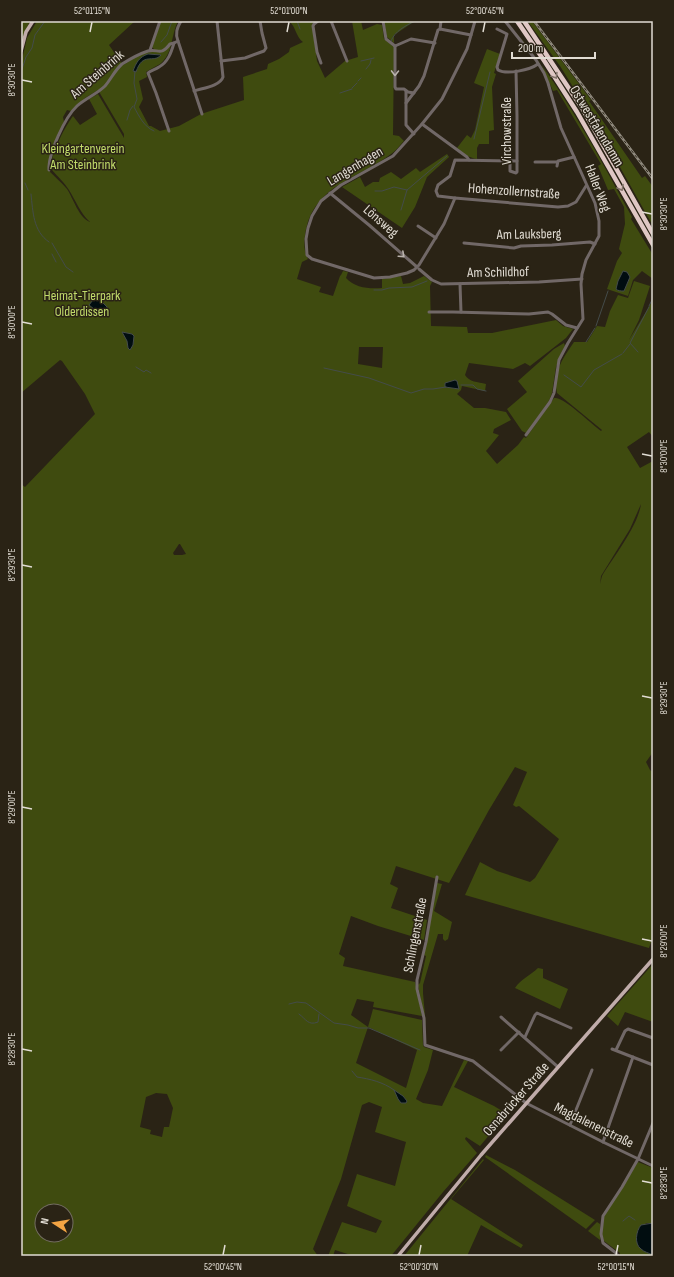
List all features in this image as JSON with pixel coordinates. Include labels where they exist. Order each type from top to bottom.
[{"type":"highway","name":"Ostwestfalendamm","points":[[517,21],[577,112],[653,245]]},
{"type":"highway","name":"Ostwestfalendamm","points":[[524,21],[582,108],[653,234]]},
{"type":"main road","points":[[21,51],[26,32],[33,21]]},
{"type":"main road","name":"Osnabrücker Straße","points":[[398,1256],[526,1103],[653,959]]},
{"type":"street","points":[[150,50],[160,21]]},
{"type":"street","points":[[181,21],[177,27],[176,34],[202,114]]},
{"type":"street","points":[[194,91],[217,84],[223,77],[217,21]]},
{"type":"street","points":[[221,61],[251,57],[266,49],[260,21]]},
{"type":"street","points":[[318,21],[313,26],[317,52],[321,63]]},
{"type":"street","points":[[331,21],[347,61]]},
{"type":"street","points":[[383,21],[386,38],[395,46],[395,87],[396,89],[404,89],[414,93]]},
{"type":"street","points":[[406,103],[424,76],[438,31],[440,29],[441,21]]},
{"type":"street","name":"Langenhagen","points":[[418,268],[405,274],[374,278],[312,259],[307,255],[306,239],[310,222],[321,201],[341,185],[392,156],[422,124],[442,98],[464,55],[475,21]]},
{"type":"street","name":"Haller Weg","points":[[505,21],[538,64],[548,83],[558,120],[596,207],[599,221],[599,232],[595,244],[586,260],[582,279],[583,318],[559,360],[554,393],[550,402],[526,435]]},
{"type":"street","points":[[440,29],[471,35]]},
{"type":"street","points":[[497,29],[507,34],[497,69],[502,72],[516,71],[538,64]]},
{"type":"street","points":[[395,46],[411,39],[435,43]]},
{"type":"street","name":"Am Steinbrink","points":[[50,170],[50,161],[59,136],[73,110],[105,86],[122,64],[150,50],[161,51],[166,49],[170,44],[178,41]]},
{"type":"street","points":[[169,131],[148,73],[149,71],[164,64],[174,43]]},
{"type":"street","name":"Virchowstraße","points":[[510,160],[510,171],[515,173],[517,172],[518,161],[516,71]]},
{"type":"street","points":[[406,91],[406,126],[414,134]]},
{"type":"street","points":[[422,124],[468,157],[469,160],[518,161]]},
{"type":"street","points":[[535,162],[557,162],[574,157]]},
{"type":"street","name":"Hohenzollernstraße","points":[[469,160],[455,160],[450,176],[439,184],[436,191],[438,196],[558,207],[576,202],[586,186]]},
{"type":"street","name":"Lönsweg","points":[[330,193],[418,268]]},
{"type":"street","name":"Hohenzollernstraße","points":[[418,268],[446,220],[455,198]]},
{"type":"street","points":[[418,226],[436,238]]},
{"type":"street","name":"Am Lauksberg","points":[[464,242],[514,248],[521,246],[590,242],[595,244]]},
{"type":"street","name":"Am Schildhof","points":[[418,268],[430,279],[438,283],[460,284],[539,282],[582,279]]},
{"type":"street","points":[[460,284],[461,312]]},
{"type":"street","points":[[429,312],[529,314],[548,312],[566,325],[577,328]]},
{"type":"street","name":"Schlingenstraße","points":[[425,1045],[424,1018],[417,980],[426,942],[437,877]]},
{"type":"street","points":[[525,1037],[537,1013],[570,1028]]},
{"type":"street","points":[[501,1017],[558,1067]]},
{"type":"street","points":[[653,1038],[628,1029],[614,1049],[653,1065]]},
{"type":"street","points":[[501,1050],[519,1032]]},
{"type":"street","name":"Magdalenenstraße","points":[[425,1045],[474,1061],[526,1103],[653,1166]]},
{"type":"street","points":[[603,1142],[633,1057]]},
{"type":"street","points":[[570,1126],[592,1070]]},
{"type":"street","points":[[618,1256],[603,1243],[601,1222],[603,1216],[638,1159],[653,1123]]},
{"type":"green space","points":[[21,21],[30,21],[21,41]]},
{"type":"green space","points":[[37,21],[135,21],[109,45],[123,65],[141,54],[153,52],[154,49],[152,47],[161,21],[178,21],[170,50],[164,60],[146,72],[147,77],[139,81],[143,99],[139,107],[149,126],[160,131],[179,126],[201,114],[244,100],[243,77],[267,69],[268,64],[289,52],[290,48],[303,42],[289,21],[316,21],[312,24],[317,61],[325,78],[345,61],[358,57],[352,21],[361,21],[363,30],[377,24],[382,25],[384,39],[394,47],[393,135],[399,136],[404,141],[393,153],[341,184],[329,192],[319,202],[311,214],[306,229],[304,245],[308,259],[302,262],[297,279],[321,287],[319,292],[333,296],[343,271],[348,272],[346,278],[354,284],[372,288],[382,288],[382,279],[401,276],[403,284],[410,283],[424,276],[432,282],[430,286],[431,326],[467,327],[468,333],[492,333],[556,320],[563,326],[573,329],[566,338],[530,366],[525,363],[513,369],[469,363],[465,375],[471,380],[486,384],[485,391],[462,386],[461,390],[457,394],[474,408],[485,408],[506,412],[511,420],[494,429],[493,433],[499,435],[486,451],[497,464],[518,445],[524,437],[526,438],[554,398],[566,402],[601,431],[602,430],[557,393],[556,378],[560,365],[574,342],[587,342],[597,326],[605,327],[610,311],[618,295],[628,298],[634,281],[650,286],[639,320],[629,340],[653,300],[653,437],[649,432],[627,447],[640,468],[653,461],[653,752],[646,762],[650,770],[653,772],[653,942],[651,942],[649,948],[465,895],[480,862],[497,871],[530,882],[535,878],[559,839],[519,806],[516,807],[513,805],[527,772],[515,767],[489,810],[449,883],[396,866],[390,884],[398,888],[391,908],[427,920],[424,940],[351,916],[339,954],[345,958],[343,966],[415,982],[422,1016],[373,1007],[374,1002],[357,999],[351,1015],[368,1027],[373,1009],[422,1020],[423,1045],[424,1047],[433,1050],[428,1070],[416,1099],[423,1103],[442,1106],[464,1060],[468,1061],[454,1087],[494,1106],[507,1114],[480,1146],[466,1137],[465,1139],[477,1153],[391,1256],[354,1256],[335,1250],[333,1256],[328,1256],[342,1222],[376,1233],[382,1221],[347,1206],[357,1174],[395,1186],[406,1142],[375,1132],[382,1107],[369,1102],[362,1105],[341,1179],[313,1249],[318,1256],[21,1256],[21,484],[25,487],[95,414],[85,394],[60,360],[21,393],[21,64],[27,38]],"holes":[[[98,90],[124,134],[124,138],[98,94],[89,99],[97,114],[80,125],[73,116],[62,134],[55,150],[51,165],[52,170],[67,187],[81,211],[90,222],[86,220],[79,212],[67,189],[49,171],[56,140],[64,122],[63,117],[67,110],[71,111],[85,98]],[[359,347],[383,347],[382,368],[358,364]],[[641,504],[639,513],[631,531],[602,576],[600,584],[601,576],[630,529]],[[180,544],[186,554],[174,555],[173,553]],[[368,1027],[417,1050],[406,1088],[356,1063]],[[156,1093],[167,1094],[173,1108],[169,1127],[164,1127],[162,1137],[150,1134],[151,1130],[140,1127],[146,1097]]]},
{"type":"green space","points":[[384,21],[412,21],[412,23],[394,35],[394,43],[387,37]]},
{"type":"green space","points":[[532,21],[591,100],[589,101],[642,178],[645,176],[653,187],[653,226],[593,119],[560,66],[529,23]]},
{"type":"green space","points":[[487,49],[500,54],[494,73],[496,74],[492,87],[494,130],[489,131],[489,144],[479,144],[477,148],[477,159],[469,156],[457,148],[467,135],[471,138],[475,130],[484,87],[474,83]]},
{"type":"green space","points":[[541,65],[564,98],[606,169],[632,217],[631,219],[653,255],[653,279],[642,271],[633,280],[628,296],[607,289],[617,261],[622,253],[619,249],[625,224],[624,207],[614,189],[608,190],[598,166],[601,164],[557,90],[553,91]]},
{"type":"green space","points":[[447,154],[449,157],[427,177],[415,207],[402,228],[342,187],[360,177],[365,187],[373,182],[379,182],[380,178],[391,172],[401,179],[416,168],[420,172]]},
{"type":"green space","points":[[564,343],[565,346],[556,367],[552,393],[549,401],[526,433],[522,431],[507,409],[527,392],[518,381],[554,349]]},
{"type":"green space","points":[[437,883],[442,884],[434,911],[452,922],[448,939],[445,941],[443,939],[443,934],[438,934],[423,985],[426,1027],[418,985],[420,983],[426,956],[424,955]]},
{"type":"green space","points":[[653,964],[653,1022],[625,1012],[618,1026],[607,1016]]},
{"type":"green space","points":[[538,968],[543,969],[543,978],[568,989],[560,1009],[515,988],[520,982]]},
{"type":"green space","points":[[486,1155],[515,1170],[595,1220],[586,1229],[485,1157]]},
{"type":"green space","points":[[483,1159],[484,1160],[451,1199],[523,1245],[521,1248],[481,1225],[467,1256],[404,1256]]},
{"type":"green space","points":[[638,1162],[653,1168],[653,1223],[646,1223],[637,1234],[637,1243],[640,1248],[653,1256],[619,1256],[620,1253],[604,1241],[602,1234],[604,1216]]},
{"type":"green space","points":[[597,1222],[600,1224],[600,1240],[588,1231]]},
{"type":"shaded area","points":[[148,54],[161,55],[145,60],[136,72],[133,71],[138,61]]},
{"type":"shaded area","points":[[623,271],[627,272],[630,277],[624,291],[620,291],[616,289]]},
{"type":"shaded area","points":[[96,296],[107,307],[109,316],[100,314],[89,305]]},
{"type":"shaded area","points":[[122,332],[132,334],[134,336],[133,345],[130,350],[128,348],[127,341]]},
{"type":"shaded area","points":[[455,380],[457,381],[459,389],[445,387],[445,383]]},
{"type":"shaded area","points":[[394,1090],[403,1096],[407,1101],[406,1103],[401,1103]]},
{"type":"shaded area","points":[[653,1223],[653,1255],[639,1247],[636,1237],[641,1225]]},
{"type":"waterway","points":[[21,72],[26,57],[32,48],[35,35],[45,21]]},
{"type":"waterway","points":[[161,42],[167,35],[172,21]]},
{"type":"waterway","points":[[297,21],[300,29]]},
{"type":"waterway","points":[[391,41],[398,32],[415,21]]},
{"type":"waterway","points":[[361,61],[374,58]]},
{"type":"waterway","points":[[366,69],[371,60]]},
{"type":"waterway","points":[[135,71],[134,83],[137,99],[134,107],[145,124],[154,131]]},
{"type":"waterway","points":[[474,139],[490,72]]},
{"type":"waterway","points":[[358,81],[361,78]]},
{"type":"waterway","points":[[352,88],[357,83]]},
{"type":"waterway","points":[[340,93],[352,89]]},
{"type":"waterway","points":[[127,120],[133,106]]},
{"type":"waterway","points":[[401,210],[407,190],[447,156]]},
{"type":"waterway","points":[[25,183],[28,190]]},
{"type":"waterway","points":[[375,191],[382,191],[394,187],[407,190]]},
{"type":"waterway","points":[[31,194],[33,214],[37,227],[44,238],[49,242]]},
{"type":"waterway","points":[[52,243],[66,267],[73,272]]},
{"type":"waterway","points":[[52,254],[56,262]]},
{"type":"waterway","points":[[374,290],[412,287],[427,281]]},
{"type":"waterway","points":[[596,326],[608,291]]},
{"type":"waterway","points":[[649,306],[653,298]]},
{"type":"waterway","points":[[638,352],[630,343],[649,307]]},
{"type":"waterway","points":[[586,342],[595,328]]},
{"type":"waterway","points":[[623,353],[630,344]]},
{"type":"waterway","points":[[564,375],[581,387],[594,370],[622,354]]},
{"type":"waterway","points":[[136,367],[144,372],[146,370],[151,373]]},
{"type":"waterway","points":[[324,368],[369,378],[411,393],[424,389],[446,387]]},
{"type":"waterway","points":[[461,385],[473,385],[477,389],[486,391]]},
{"type":"waterway","points":[[289,1004],[297,1002],[306,1003],[334,1023],[358,1028],[369,1028],[420,1050]]},
{"type":"waterway","points":[[299,1014],[309,1023],[318,1022],[319,1014]]},
{"type":"waterway","points":[[352,1071],[357,1077],[376,1081],[394,1090]]},
{"type":"waterway","points":[[623,1221],[629,1216],[635,1220]]},
{"type":"railway","points":[[534,21],[653,179]]},
{"type":"park label","name":"Kleingartenverein Am Steinbrink","points":[[83,156]]},
{"type":"park label","name":"Heimat-Tierpark Olderdissen","points":[[82,304]]}]
